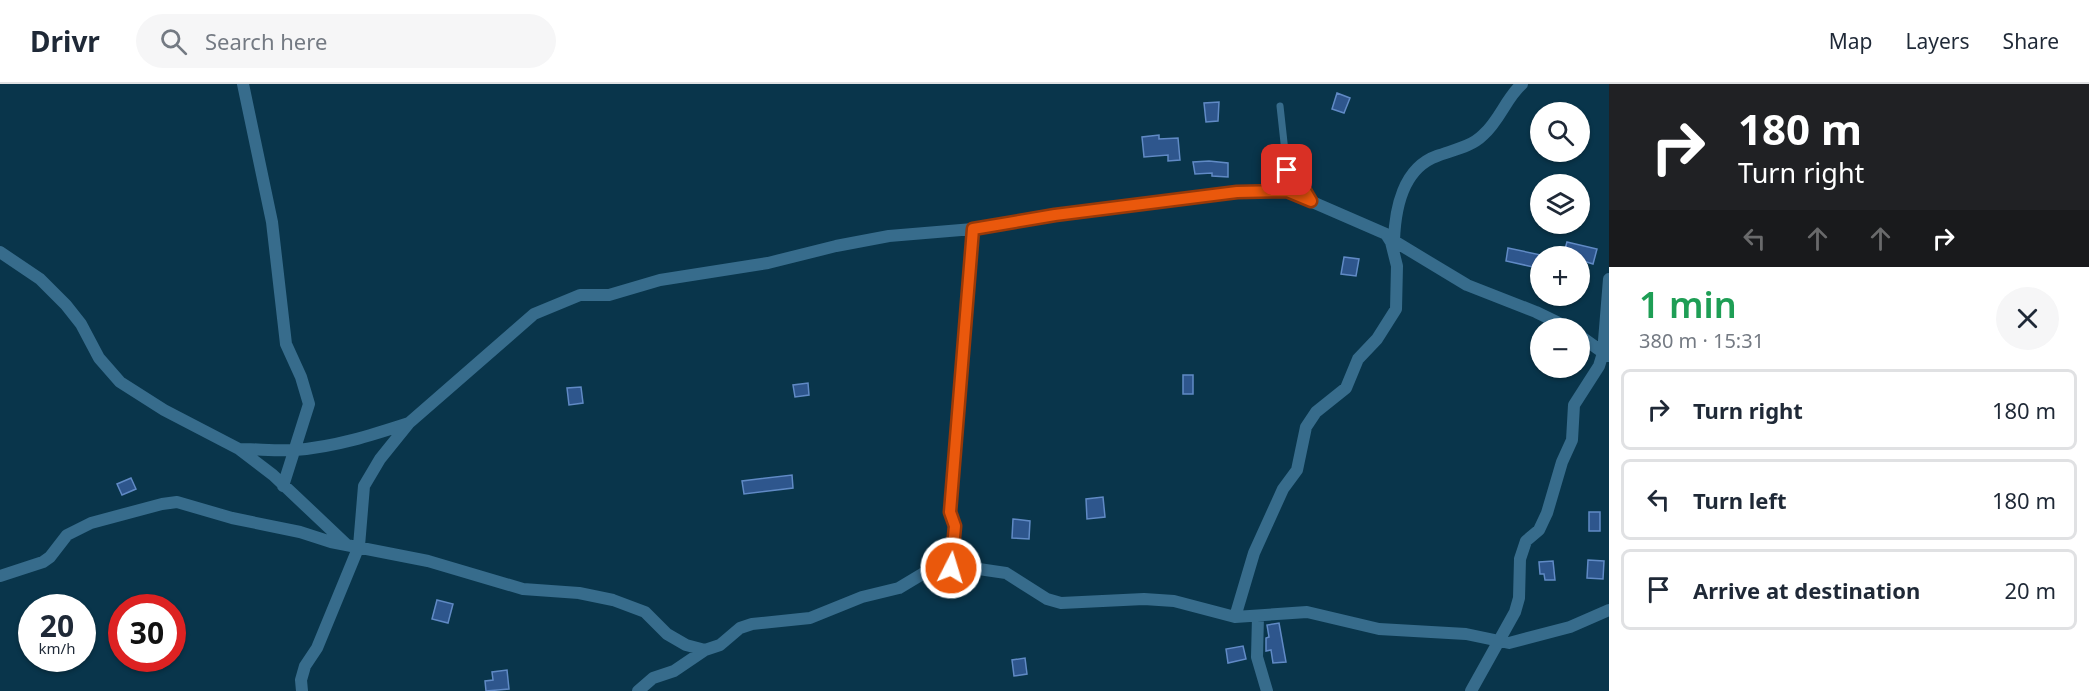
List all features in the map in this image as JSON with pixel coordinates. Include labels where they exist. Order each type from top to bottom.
[{"type":"street","points":[[243,84],[272,222],[286,344],[301,377],[309,404],[283,486]]},
{"type":"street","points":[[1235,617],[1254,553],[1283,489],[1297,470],[1306,427],[1316,412],[1346,388],[1362,353],[1377,339],[1396,309],[1397,266],[1392,242],[1395,215],[1407,183],[1415,171],[1434,157],[1471,145],[1482,137],[1497,121],[1522,84]]},
{"type":"street","points":[[302,691],[301,680],[305,666],[317,648],[359,546],[364,486],[380,459],[409,423],[534,314],[580,295],[609,295],[660,280],[768,263],[889,236],[973,229],[1055,215],[1237,192],[1287,191],[1386,234],[1392,242],[1467,285],[1548,318]]},
{"type":"street","points":[[951,568],[955,526],[950,512],[973,229]]},
{"type":"street","points":[[0,252],[40,279],[66,305],[81,324],[99,358],[120,382],[164,410],[239,449],[346,544]]},
{"type":"street","points":[[1471,691],[1515,612],[1519,598],[1518,569],[1523,550],[1526,541],[1539,530],[1547,513],[1562,462],[1572,440],[1574,405],[1606,355],[1609,279]]},
{"type":"street","points":[[1590,343],[1606,355]]},
{"type":"street","points":[[239,449],[293,450],[325,447],[409,423]]},
{"type":"street","points":[[0,576],[42,562],[50,557],[68,535],[91,523],[177,502],[346,544],[428,561],[523,588],[579,593],[613,600],[645,612],[667,634],[686,645],[705,650]]},
{"type":"street","points":[[638,691],[653,678],[674,671],[705,650],[720,645],[740,628],[752,624],[810,618],[862,597],[899,588],[924,573],[951,568],[1006,573],[1047,599],[1061,603],[1144,598],[1174,601],[1235,617],[1307,612],[1379,629],[1466,634],[1509,643],[1570,627],[1609,610]]},
{"type":"street","points":[[1258,616],[1257,657],[1267,691]]},
{"type":"lane","points":[[1280,106],[1287,170],[1304,189],[1311,201]]},
{"type":"building","points":[[1337,93],[1350,98],[1344,113],[1332,109]]},
{"type":"building","points":[[1219,102],[1218,121],[1206,122],[1204,103]]},
{"type":"building","points":[[1159,135],[1159,139],[1178,138],[1180,160],[1168,161],[1168,155],[1144,157],[1142,137]]},
{"type":"building","points":[[1193,162],[1228,163],[1228,177],[1212,176],[1212,173],[1195,174]]},
{"type":"building","points":[[1567,242],[1584,246],[1566,246]]},
{"type":"building","points":[[1590,247],[1597,249],[1593,264],[1590,263]]},
{"type":"building","points":[[1508,248],[1530,253],[1530,266],[1506,261]]},
{"type":"building","points":[[1344,257],[1359,259],[1356,276],[1341,274]]},
{"type":"building","points":[[1183,375],[1193,375],[1193,394],[1183,394]]},
{"type":"building","points":[[808,383],[809,395],[795,397],[793,385]]},
{"type":"building","points":[[581,387],[583,403],[569,405],[567,388]]},
{"type":"building","points":[[792,475],[793,488],[744,494],[742,481]]},
{"type":"building","points":[[131,478],[136,489],[122,495],[117,484]]},
{"type":"building","points":[[1103,497],[1105,517],[1087,519],[1086,499]]},
{"type":"building","points":[[1589,512],[1600,512],[1600,531],[1589,531]]},
{"type":"building","points":[[1013,519],[1030,521],[1029,539],[1012,538]]},
{"type":"building","points":[[1588,560],[1604,561],[1603,579],[1587,578]]},
{"type":"building","points":[[1553,561],[1555,580],[1545,580],[1544,574],[1540,574],[1539,562]]},
{"type":"building","points":[[437,600],[453,604],[448,623],[432,619]]},
{"type":"building","points":[[1279,623],[1286,662],[1273,663],[1271,650],[1266,651],[1266,638],[1269,637],[1267,625]]},
{"type":"building","points":[[1243,646],[1246,659],[1228,663],[1226,649]]},
{"type":"building","points":[[1025,658],[1027,674],[1014,676],[1012,660]]},
{"type":"building","points":[[507,670],[509,689],[486,691],[485,681],[493,680],[492,672]]},
{"type":"route","points":[[951,568],[955,526],[950,512],[973,229],[1055,215],[1237,192],[1287,191],[1311,201],[1304,189],[1287,170]]}]
